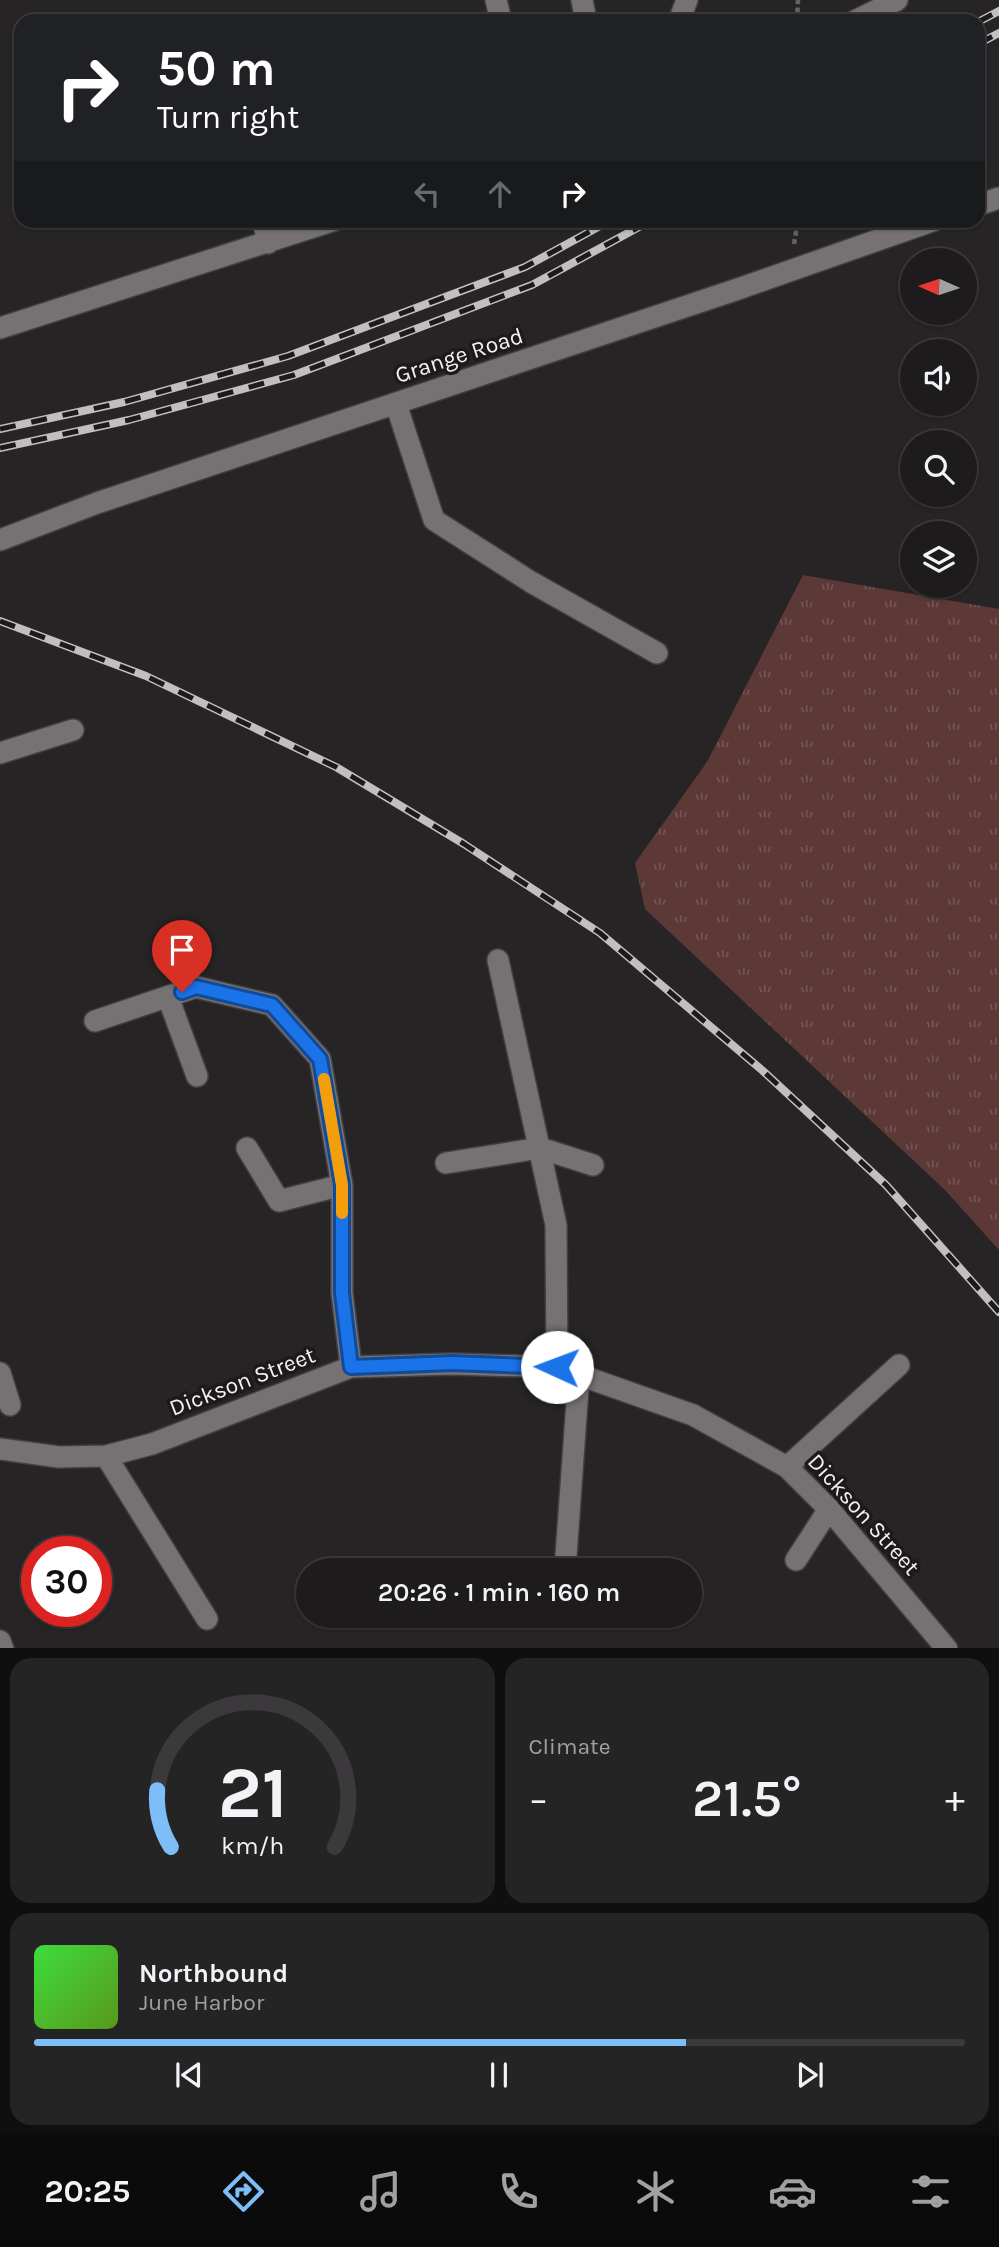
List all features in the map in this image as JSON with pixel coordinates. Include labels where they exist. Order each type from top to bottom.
[{"type":"street","points":[[870,14],[897,0]]},
{"type":"street","points":[[265,228],[268,243]]},
{"type":"street","points":[[0,328],[312,228]]},
{"type":"street","name":"Grange Road","points":[[0,540],[97,503],[738,289],[912,228]]},
{"type":"street","points":[[396,404],[434,520],[531,582],[657,653]]},
{"type":"street","points":[[0,753],[73,730]]},
{"type":"street","points":[[498,960],[556,1225],[557,1367]]},
{"type":"street","points":[[95,1021],[196,987],[272,1005],[320,1059],[342,1185],[342,1293],[351,1367]]},
{"type":"street","points":[[168,997],[197,1076]]},
{"type":"street","points":[[247,1148],[279,1201],[342,1185]]},
{"type":"street","points":[[446,1163],[540,1148],[593,1165]]},
{"type":"street","name":"Dickson Street","points":[[0,1449],[59,1457],[106,1456],[152,1444],[351,1367],[452,1363],[557,1367],[693,1415],[787,1467],[829,1509],[947,1648]]},
{"type":"street","points":[[787,1467],[899,1365]]},
{"type":"street","points":[[0,1373],[10,1405]]},
{"type":"street","points":[[566,1558],[579,1374]]},
{"type":"street","points":[[106,1456],[207,1619]]},
{"type":"street","points":[[796,1560],[829,1509]]},
{"type":"street","points":[[0,1641],[3,1648]]},
{"type":"green space","points":[[803,575],[900,592],[900,598],[936,598],[999,609],[999,1250],[945,1190],[645,909],[635,863],[707,762]]},
{"type":"railway","points":[[985,18],[999,11]]},
{"type":"railway","points":[[985,40],[999,33]]},
{"type":"railway","points":[[0,429],[124,402],[288,356],[525,267],[596,228]]},
{"type":"railway","points":[[0,448],[129,420],[294,375],[532,285],[637,228]]},
{"type":"railway","points":[[0,621],[146,676],[336,767],[464,844],[600,933],[763,1071],[886,1185],[999,1312]]},
{"type":"slow traffic","points":[[324,1079],[342,1185],[342,1213]]},
{"type":"route","points":[[182,992],[196,987],[272,1005],[320,1059],[342,1185],[342,1293],[351,1367],[452,1363],[557,1367]]}]
